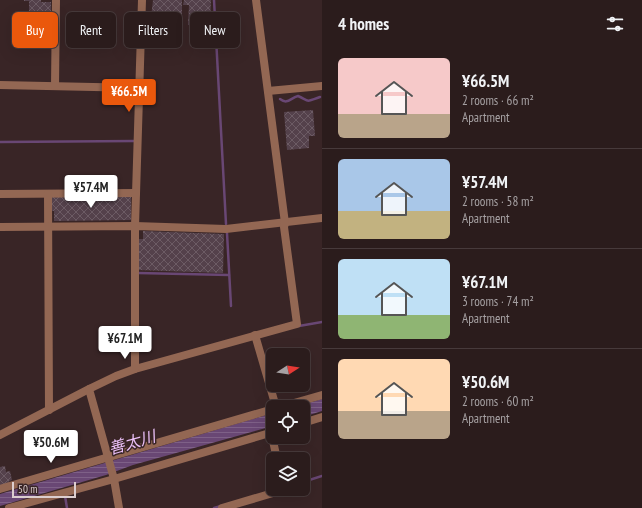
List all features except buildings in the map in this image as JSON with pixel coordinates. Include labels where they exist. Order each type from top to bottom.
[{"type":"street","points":[[55,86],[56,0]]},
{"type":"street","points":[[135,369],[136,193],[142,0]]},
{"type":"street","points":[[0,435],[116,376],[135,369],[297,324],[256,0]]},
{"type":"street","points":[[0,85],[140,88]]},
{"type":"street","points":[[268,91],[322,86]]},
{"type":"street","points":[[0,194],[136,193]]},
{"type":"street","points":[[48,194],[49,410]]},
{"type":"street","points":[[0,228],[48,226],[136,226],[226,229],[322,218]]},
{"type":"street","points":[[255,335],[274,400]]},
{"type":"street","points":[[89,389],[113,477],[119,508]]},
{"type":"street","points":[[304,400],[322,395]]},
{"type":"street","points":[[0,489],[108,459],[266,411]]},
{"type":"street","points":[[310,421],[322,417]]},
{"type":"street","points":[[14,507],[266,434]]},
{"type":"street","points":[[222,508],[266,495]]},
{"type":"shaded area","points":[[322,399],[322,411],[310,415],[310,403]]},
{"type":"shaded area","points":[[266,415],[266,428],[133,465],[106,475],[0,506],[0,494]]},
{"type":"waterway","points":[[214,0],[226,224]]},
{"type":"waterway","points":[[280,99],[287,101],[298,96],[308,101],[320,97]]},
{"type":"waterway","points":[[0,142],[135,141]]},
{"type":"waterway","points":[[227,233],[231,306]]},
{"type":"waterway","points":[[138,273],[229,275]]},
{"type":"waterway","points":[[299,326],[322,322]]},
{"type":"waterway","points":[[310,480],[322,476]]},
{"type":"waterway","points":[[65,496],[67,508]]},
{"type":"waterway","points":[[214,508],[221,506]]},
{"type":"water label","name":"善太川","points":[[132,442]]}]
